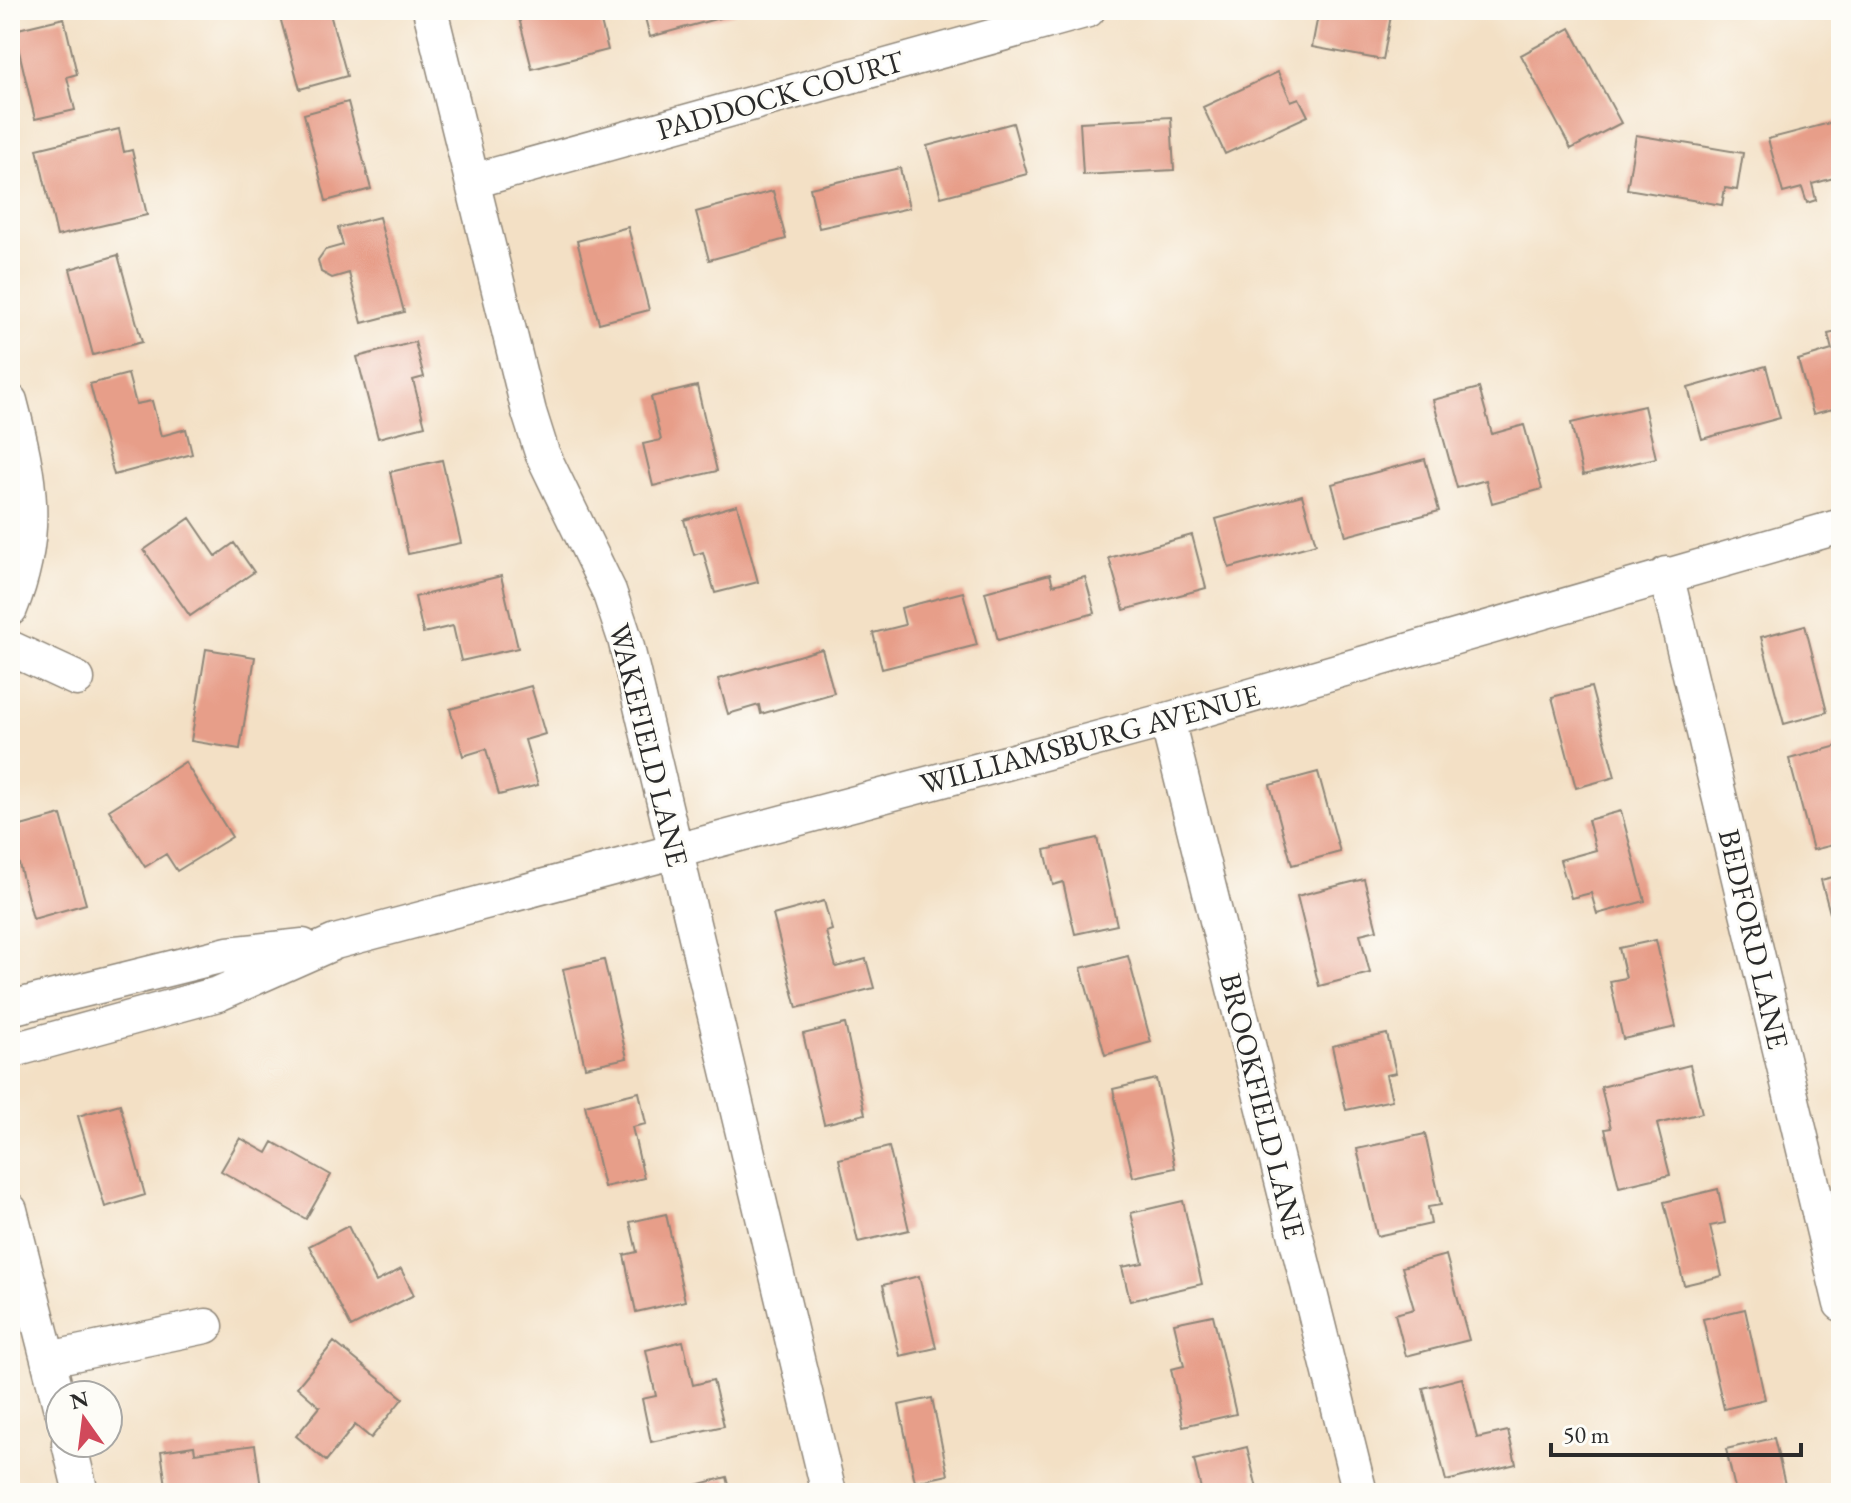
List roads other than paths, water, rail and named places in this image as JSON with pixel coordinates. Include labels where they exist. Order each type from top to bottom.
[{"type":"street","name":"WAKEFIELD LANE","points":[[430,10],[529,412],[542,453],[609,591],[625,639],[829,1493]]},
{"type":"street","name":"PADDOCK COURT","points":[[473,181],[1088,10]]},
{"type":"street","points":[[10,401],[29,486],[31,526],[10,609]]},
{"type":"street","name":"WILLIAMSBURG AVENUE","points":[[10,1008],[228,954],[335,942],[1167,720],[1841,526]]},
{"type":"street","name":"BEDFORD LANE","points":[[1666,574],[1841,1304]]},
{"type":"street","points":[[10,648],[77,679]]},
{"type":"street","name":"BROOKFIELD LANE","points":[[1167,720],[1360,1493]]},
{"type":"street","name":"WILLIAMSBURG AVENUE","points":[[10,1051],[218,994],[335,942]]},
{"type":"street","points":[[10,1210],[54,1379]]},
{"type":"street","points":[[49,1359],[206,1326]]},
{"type":"street","points":[[73,1459],[81,1493]]}]
